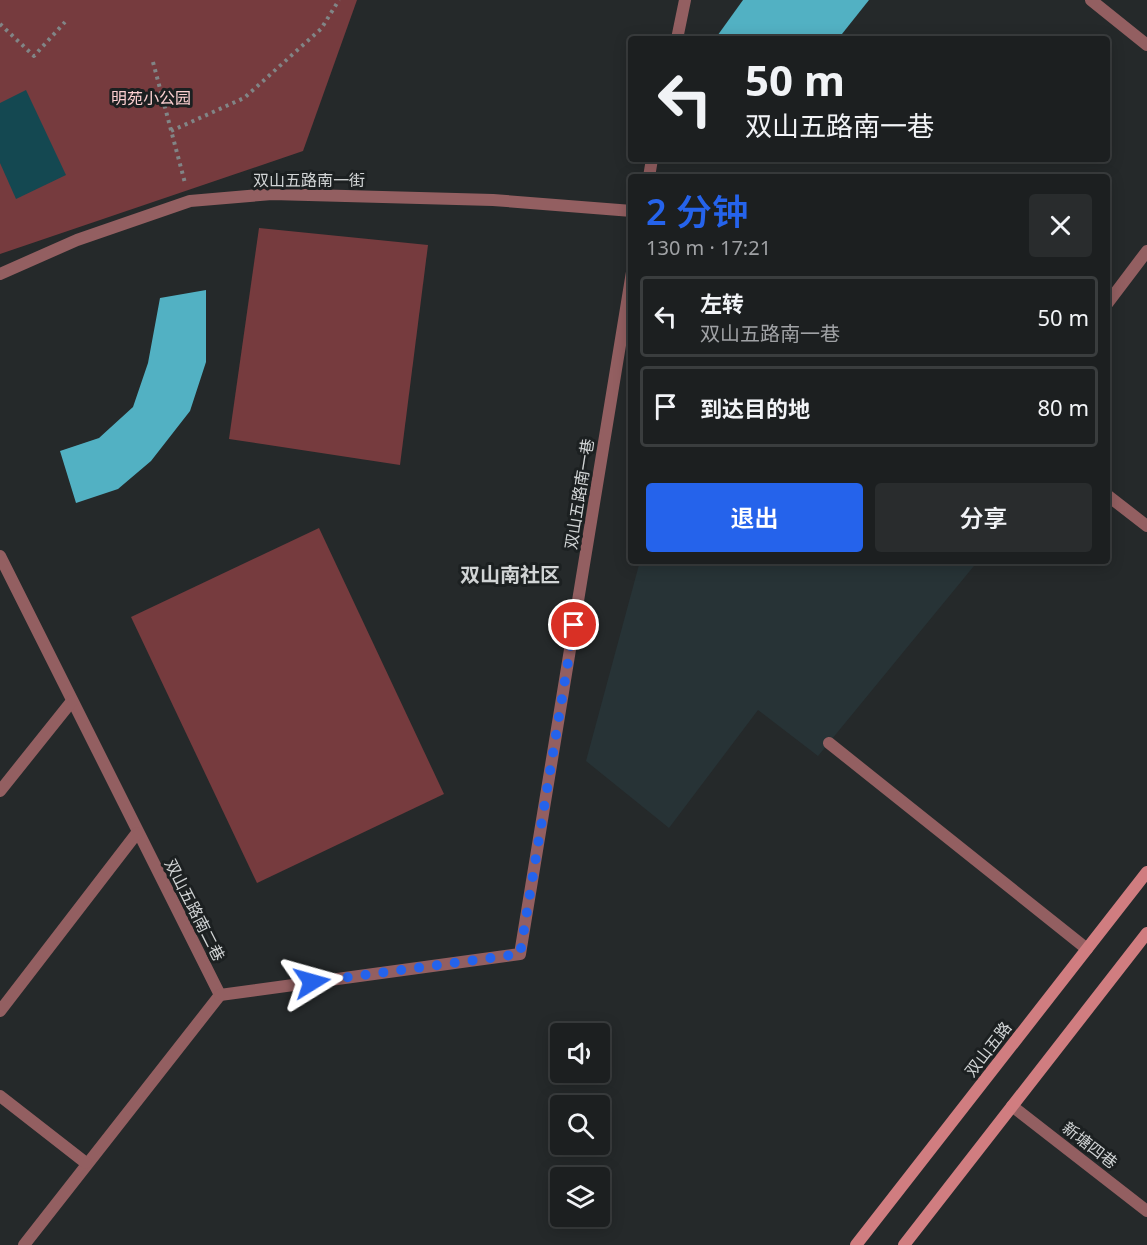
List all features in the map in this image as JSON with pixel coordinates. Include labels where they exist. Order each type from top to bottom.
[{"type":"main road","name":"双山五路","points":[[856,1245],[1147,872]]},
{"type":"main road","points":[[904,1245],[1147,933]]},
{"type":"street","points":[[678,36],[685,0]]},
{"type":"street","points":[[1091,0],[1147,45]]},
{"type":"street","name":"双山五路南一街","points":[[0,274],[77,240],[190,201],[272,194],[493,200],[628,211]]},
{"type":"street","points":[[1110,300],[1147,251]]},
{"type":"street","name":"双山五路南一巷","points":[[220,994],[520,954],[628,296]]},
{"type":"street","points":[[1110,497],[1147,526]]},
{"type":"street","name":"双山五路南二巷","points":[[1,562],[220,994]]},
{"type":"street","points":[[0,791],[72,701]]},
{"type":"street","points":[[829,743],[1087,949]]},
{"type":"street","points":[[0,1011],[137,834]]},
{"type":"street","points":[[24,1245],[220,994]]},
{"type":"street","points":[[0,1096],[86,1163]]},
{"type":"street","name":"新塘四巷","points":[[1012,1106],[1147,1211]]},
{"type":"path","points":[[171,131],[244,98],[321,29],[339,0]]},
{"type":"path","points":[[0,24],[34,56],[65,22]]},
{"type":"path","points":[[153,62],[190,201]]},
{"type":"shaded area","points":[[639,564],[976,564],[818,756],[758,710],[669,828],[586,761]]},
{"type":"green space","name":"明苑小公园","points":[[0,0],[357,0],[303,151],[0,254]]},
{"type":"green space","points":[[259,228],[428,245],[400,465],[229,439]]},
{"type":"green space","points":[[319,528],[444,794],[257,883],[131,617]]},
{"type":"water","points":[[26,90],[66,175],[16,199],[0,163],[0,103]]},
{"type":"building","points":[[743,0],[869,0],[840,36],[717,36]]},
{"type":"building","points":[[206,290],[206,362],[190,411],[151,461],[118,489],[76,503],[60,451],[99,438],[133,407],[148,363],[160,298]]},
{"type":"district","name":"双山南社区","points":[[510,574]]},
{"type":"route","points":[[312,982],[520,954],[574,625]]}]
